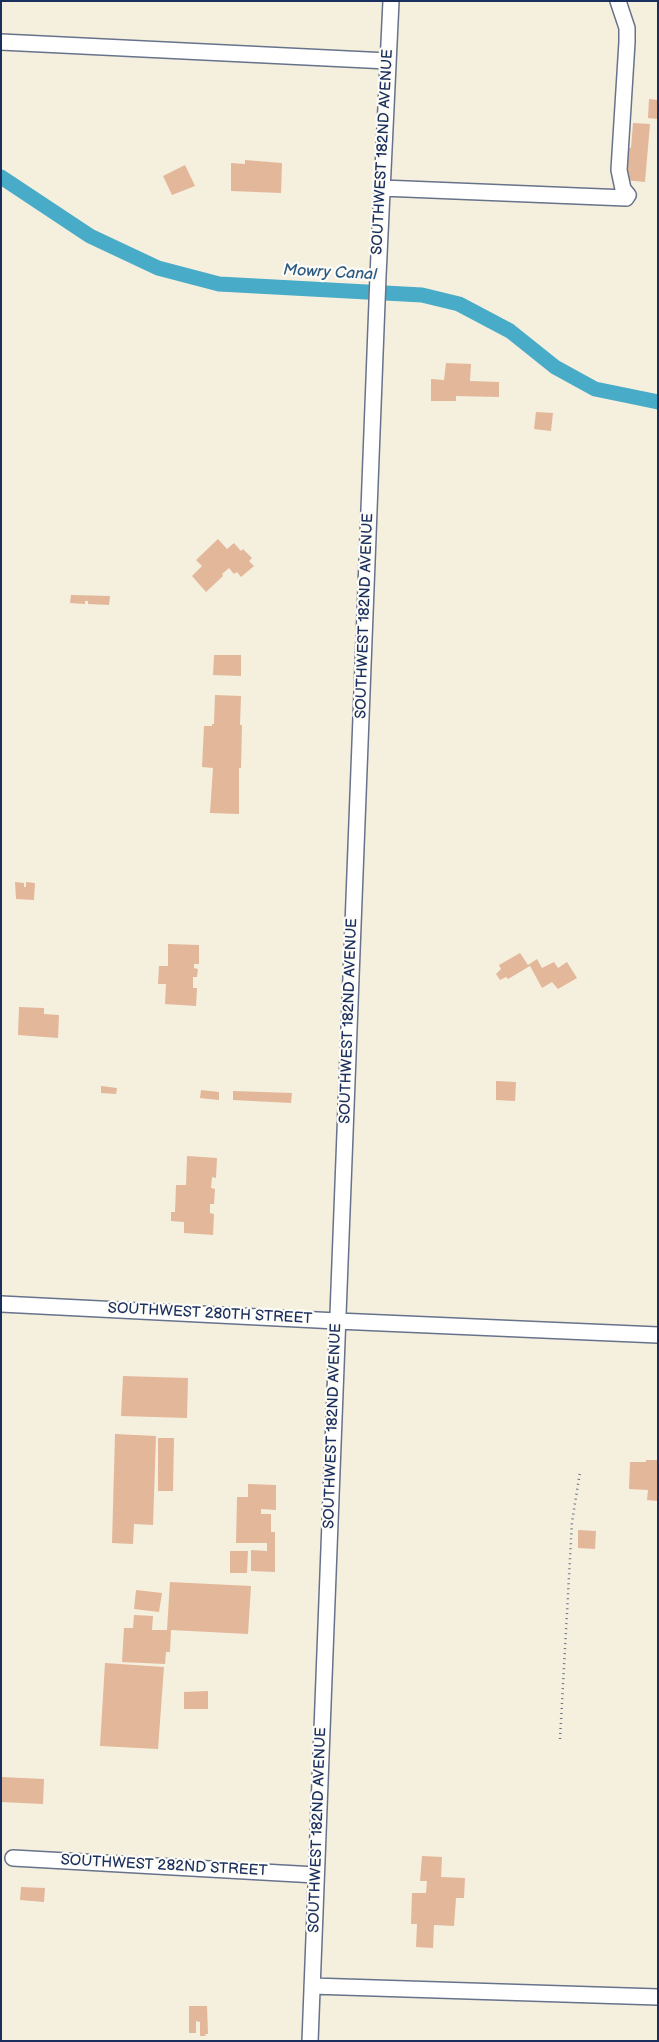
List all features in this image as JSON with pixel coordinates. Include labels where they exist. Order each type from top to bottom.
[{"type":"street","name":"SOUTHWEST 182ND AVENUE","points":[[310,2041],[378,276],[391,1]]},
{"type":"street","points":[[382,188],[626,198],[628,195],[623,189],[619,170],[627,28],[618,1]]},
{"type":"street","points":[[1,42],[388,62]]},
{"type":"street","name":"SOUTHWEST 280TH STREET","points":[[1,1304],[658,1335]]},
{"type":"street","name":"SOUTHWEST 282ND STREET","points":[[13,1858],[316,1875]]},
{"type":"street","points":[[312,1986],[658,1997]]},
{"type":"path","points":[[560,1739],[572,1522],[580,1472]]},
{"type":"building","points":[[649,99],[658,100],[658,119],[648,118]]},
{"type":"building","points":[[633,123],[650,124],[645,182],[624,180],[626,147],[631,148]]},
{"type":"building","points":[[245,160],[282,163],[281,193],[231,191],[231,163],[245,164]]},
{"type":"building","points":[[185,165],[195,186],[172,195],[163,176]]},
{"type":"building","points":[[446,363],[471,364],[470,381],[499,382],[499,397],[456,396],[456,401],[431,401],[431,379],[444,380]]},
{"type":"building","points":[[536,412],[553,413],[551,431],[534,429]]},
{"type":"building","points":[[218,539],[227,549],[234,543],[241,551],[243,549],[252,558],[249,561],[254,566],[241,577],[237,572],[234,574],[229,568],[206,592],[192,576],[202,566],[196,560]]},
{"type":"building","points":[[71,595],[110,596],[109,605],[88,604],[88,601],[85,601],[85,604],[70,603]]},
{"type":"building","points":[[214,655],[241,655],[241,676],[213,675]]},
{"type":"building","points":[[215,695],[241,696],[239,814],[210,813],[213,768],[202,767],[204,726],[212,726],[214,724]]},
{"type":"building","points":[[15,882],[24,883],[24,887],[26,887],[26,882],[35,883],[34,900],[16,899]]},
{"type":"building","points":[[168,944],[199,945],[199,964],[194,964],[194,968],[198,969],[197,977],[193,977],[193,988],[197,988],[196,1006],[165,1004],[166,984],[158,984],[159,966],[168,966]]},
{"type":"building","points":[[520,953],[528,965],[537,959],[542,968],[554,962],[558,968],[567,962],[577,978],[558,989],[552,982],[542,988],[530,966],[508,979],[506,977],[500,980],[496,974],[501,969],[499,965]]},
{"type":"building","points":[[19,1007],[44,1008],[44,1014],[59,1015],[58,1038],[18,1035]]},
{"type":"building","points":[[496,1081],[516,1082],[515,1101],[496,1100]]},
{"type":"building","points":[[101,1086],[117,1088],[116,1094],[101,1093]]},
{"type":"building","points":[[201,1090],[219,1092],[219,1100],[200,1098]]},
{"type":"building","points":[[233,1091],[292,1093],[291,1103],[233,1100]]},
{"type":"building","points":[[187,1156],[217,1158],[216,1178],[212,1177],[211,1188],[215,1189],[214,1204],[210,1204],[210,1213],[214,1214],[213,1235],[184,1233],[184,1222],[171,1221],[171,1212],[175,1212],[176,1185],[186,1185]]},
{"type":"building","points":[[123,1376],[188,1378],[187,1418],[121,1416]]},
{"type":"building","points":[[115,1434],[156,1436],[153,1525],[134,1524],[133,1544],[112,1543]]},
{"type":"building","points":[[158,1438],[174,1438],[173,1491],[158,1491]]},
{"type":"building","points":[[646,1460],[658,1460],[658,1501],[647,1500],[648,1490],[629,1489],[630,1462],[646,1462]]},
{"type":"building","points":[[248,1484],[276,1485],[276,1510],[261,1509],[261,1514],[271,1514],[271,1532],[275,1532],[275,1572],[251,1571],[251,1550],[267,1551],[267,1543],[236,1543],[237,1497],[248,1497]]},
{"type":"building","points":[[578,1530],[596,1531],[595,1549],[578,1548]]},
{"type":"building","points":[[230,1551],[248,1551],[247,1573],[230,1573]]},
{"type":"building","points":[[170,1582],[251,1586],[248,1634],[171,1630],[170,1652],[166,1652],[165,1664],[122,1662],[124,1628],[133,1628],[134,1615],[153,1616],[152,1630],[167,1630]]},
{"type":"building","points":[[136,1590],[162,1593],[159,1612],[134,1609]]},
{"type":"building","points":[[105,1663],[164,1667],[158,1749],[100,1746]]},
{"type":"building","points":[[208,1691],[208,1709],[184,1709],[184,1692]]},
{"type":"building","points":[[1,1777],[44,1779],[43,1804],[1,1802]]},
{"type":"building","points":[[422,1856],[442,1857],[441,1877],[465,1878],[464,1898],[456,1898],[454,1926],[434,1925],[433,1948],[416,1947],[417,1924],[411,1924],[412,1893],[426,1893],[427,1881],[420,1881]]},
{"type":"building","points":[[21,1887],[45,1888],[44,1902],[20,1900]]},
{"type":"building","points":[[189,2006],[207,2006],[208,2034],[205,2034],[206,2036],[200,2036],[200,2022],[196,2021],[196,2033],[189,2033]]},
{"type":"waterway","name":"Mowry Canal","points":[[1,177],[90,236],[158,268],[219,284],[422,295],[459,304],[510,331],[555,367],[595,389],[658,402]]}]
